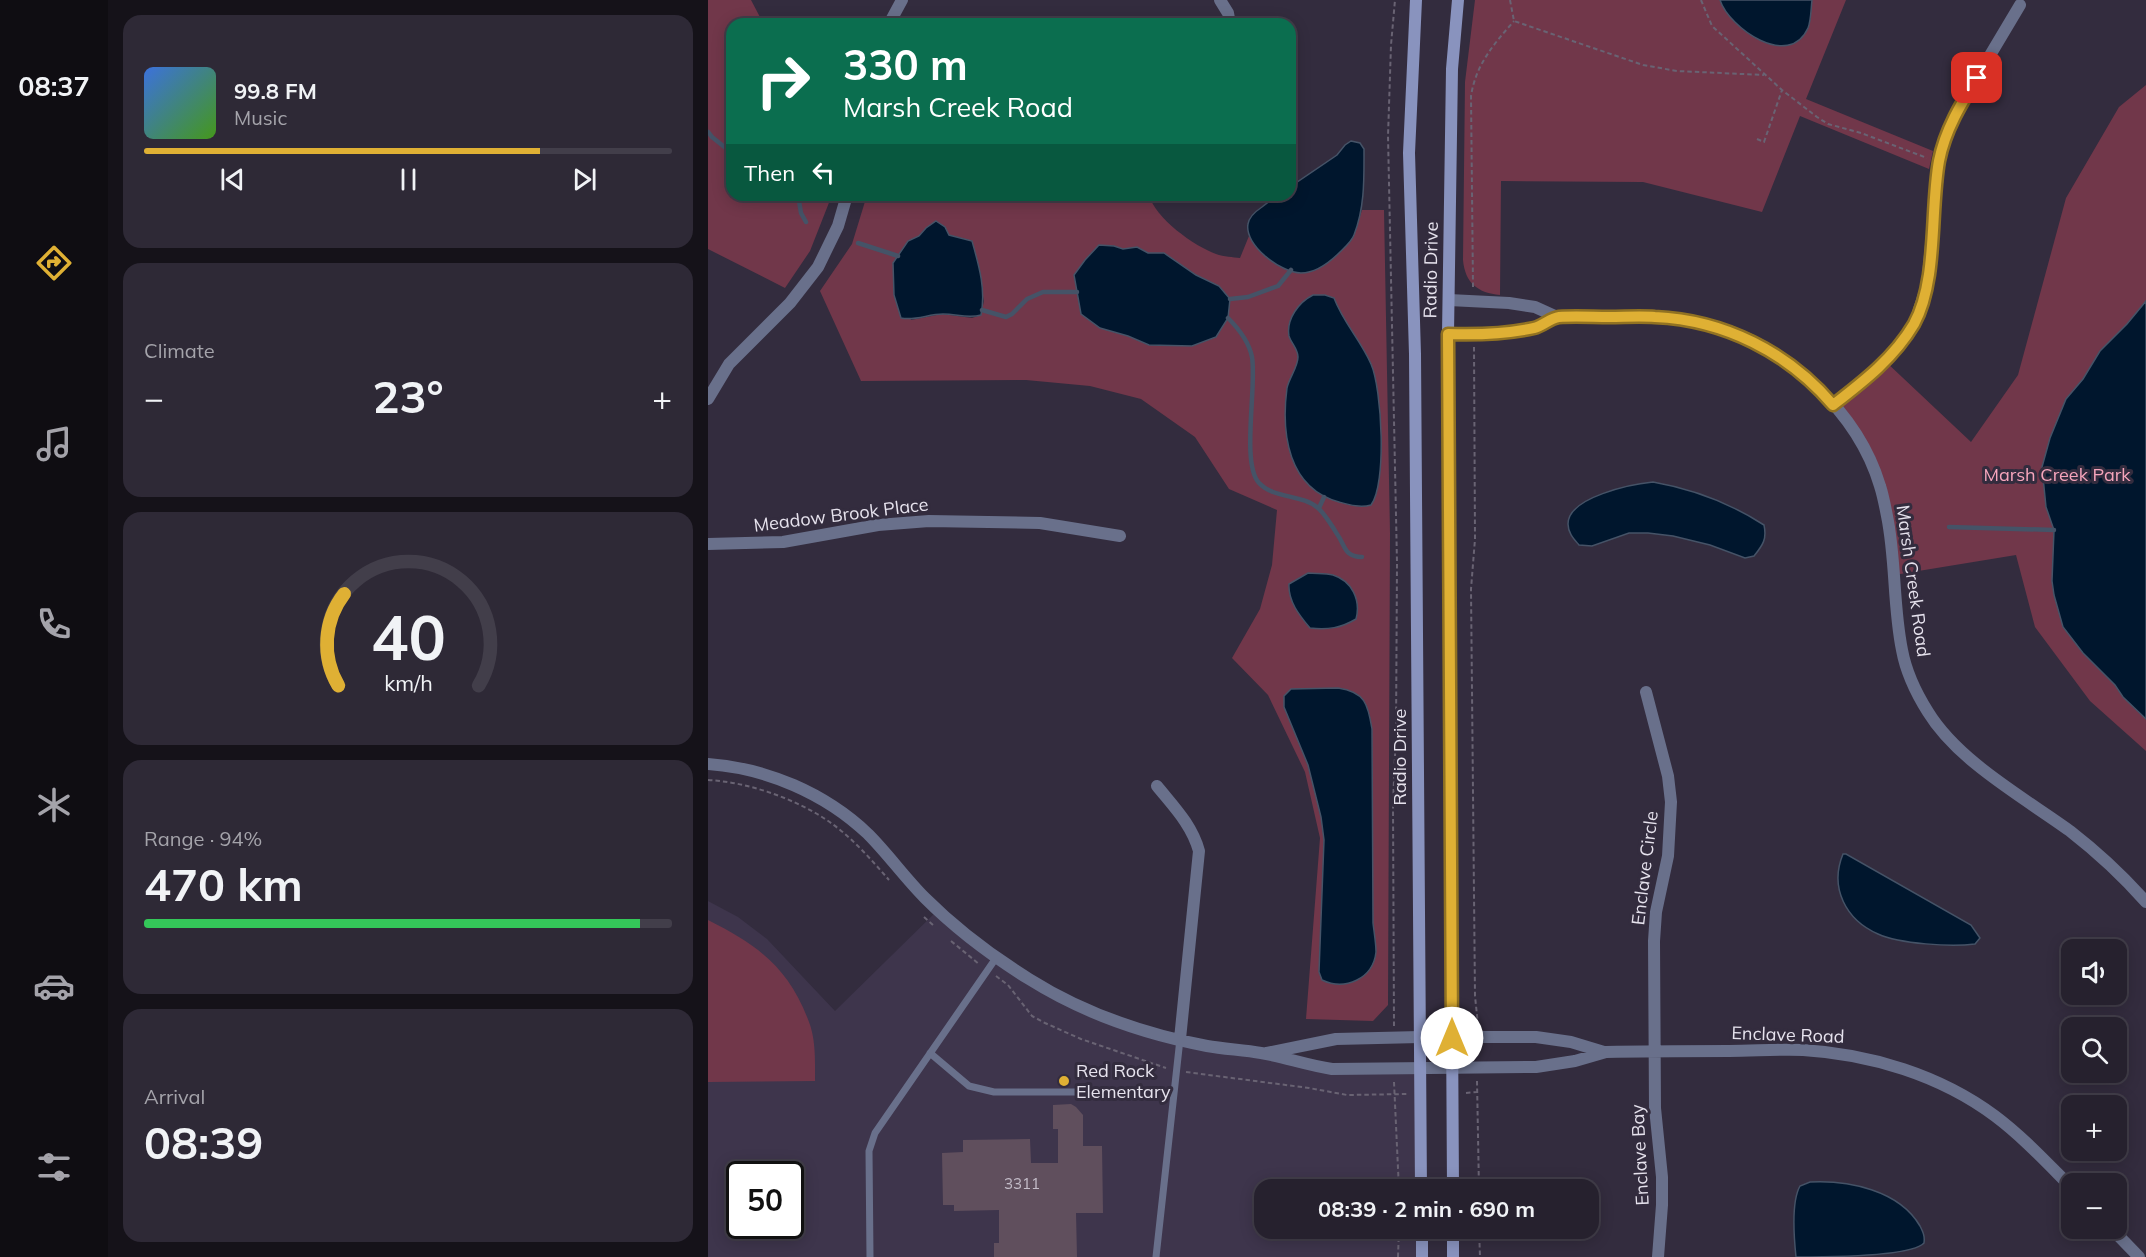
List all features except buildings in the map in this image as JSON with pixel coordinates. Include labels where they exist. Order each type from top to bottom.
[{"type":"main road","name":"Radio Drive","points":[[1416,0],[1409,153],[1415,378],[1421,1179]]},
{"type":"main road","name":"Radio Drive","points":[[1453,1179],[1448,334],[1451,102],[1458,0]]},
{"type":"main road","points":[[1422,1239],[1422,1257]]},
{"type":"main road","points":[[1453,1239],[1453,1257]]},
{"type":"street","points":[[892,18],[902,0]]},
{"type":"street","points":[[1220,0],[1229,18]]},
{"type":"street","points":[[1833,405],[1869,377],[1894,352],[1915,322],[1927,285],[1939,163],[1944,141],[1955,114],[2020,5]]},
{"type":"street","points":[[708,399],[729,364],[790,303],[818,267],[838,226],[845,201]]},
{"type":"street","name":"Marsh Creek Road","points":[[1449,300],[1509,303],[1535,307],[1557,317],[1655,317],[1686,320],[1745,338],[1772,352],[1817,386],[1853,430],[1880,485],[1892,542],[1902,651],[1912,682],[1929,714],[1950,741],[1972,761],[2073,834],[2130,884],[2146,902]]},
{"type":"street","name":"Marsh Creek Road","points":[[1448,334],[1512,332],[1537,327],[1557,317]]},
{"type":"street","name":"Meadow Brook Place","points":[[708,544],[783,542],[878,525],[929,521],[1040,523],[1120,536]]},
{"type":"street","name":"Enclave Circle","points":[[1646,692],[1668,776],[1671,802],[1668,856],[1656,912],[1654,1051]]},
{"type":"street","points":[[708,764],[735,767],[764,775],[810,793],[831,805],[867,834],[938,910],[996,958],[1060,998],[1126,1025],[1207,1046],[1263,1053]]},
{"type":"street","points":[[1157,786],[1195,835],[1199,851],[1180,1039]]},
{"type":"street","name":"Enclave Road","points":[[1263,1053],[1336,1039],[1420,1037],[1536,1037],[1571,1042],[1606,1052]]},
{"type":"street","name":"Enclave Road","points":[[1263,1053],[1332,1069],[1536,1067],[1575,1061],[1606,1052],[1801,1050],[1837,1053],[1873,1060],[1940,1084],[1993,1114],[2020,1136],[2061,1177]]},
{"type":"street","name":"Enclave Bay","points":[[1654,1051],[1655,1108],[1662,1177],[1658,1257]]},
{"type":"street","points":[[2122,1239],[2139,1257]]},
{"type":"lane","points":[[870,1257],[869,1151],[875,1133],[996,958]]},
{"type":"lane","points":[[1156,1257],[1180,1039]]},
{"type":"lane","points":[[930,1053],[969,1086],[994,1092],[1138,1092]]},
{"type":"path","points":[[1394,1020],[1393,804],[1396,732],[1397,563],[1388,136],[1395,0]]},
{"type":"path","points":[[1510,0],[1514,21]]},
{"type":"path","points":[[1701,0],[1712,26],[1782,90],[1828,124],[1861,133],[1939,163]]},
{"type":"path","points":[[1514,21],[1643,65],[1677,71],[1766,75]]},
{"type":"path","points":[[1472,280],[1471,96],[1473,82],[1479,65],[1489,50],[1514,21]]},
{"type":"path","points":[[1757,139],[1764,142],[1782,90]]},
{"type":"path","points":[[1474,352],[1475,539],[1471,613],[1475,996],[1478,1021]]},
{"type":"path","points":[[708,780],[753,788],[788,800],[822,817],[866,855],[894,885]]},
{"type":"path","points":[[921,914],[936,928]]},
{"type":"path","points":[[944,935],[976,962]]},
{"type":"path","points":[[998,978],[1008,984],[1025,1008],[1039,1020],[1081,1039],[1159,1067]]},
{"type":"path","points":[[1194,1073],[1347,1095],[1421,1094]]},
{"type":"path","points":[[1452,1093],[1477,1092],[1479,1179]]},
{"type":"path","points":[[1394,1094],[1398,1179]]},
{"type":"path","points":[[1398,1257],[1399,1239]]},
{"type":"path","points":[[1479,1239],[1480,1257]]},
{"type":"shaded area","name":"Red Rock Elementary","points":[[708,901],[738,917],[767,939],[835,1011],[938,910],[996,958],[1126,1025],[1309,1066],[1421,1069],[1421,1179],[1254,1179],[1254,1239],[1422,1239],[1422,1257],[708,1257]]},
{"type":"green space","points":[[708,0],[751,0],[760,18],[726,18],[726,201],[830,201],[810,251],[785,288],[708,249]]},
{"type":"green space","points":[[1475,0],[1846,0],[1806,99],[1933,151],[1929,169],[1800,116],[1762,212],[1643,182],[1501,181],[1500,295],[1485,292],[1470,281],[1463,260],[1465,82]]},
{"type":"green space","name":"Marsh Creek Park","points":[[2146,85],[2146,751],[2090,701],[2035,627],[2016,555],[1894,575],[1880,485],[1833,405],[1885,361],[1971,442],[2018,375],[2066,198],[2119,107]]},
{"type":"green space","points":[[865,201],[1152,201],[1159,213],[1176,230],[1207,250],[1222,256],[1240,258],[1249,236],[1271,259],[1283,267],[1300,273],[1353,238],[1362,210],[1384,210],[1390,533],[1388,1005],[1373,1021],[1306,1019],[1320,838],[1305,772],[1268,695],[1232,658],[1260,609],[1272,565],[1277,510],[1229,489],[1195,437],[1141,399],[1090,386],[1026,380],[861,381],[820,291],[852,244]],"holes":[[[945,227],[949,235],[972,241],[984,301],[981,315],[972,318],[942,314],[911,320],[893,263],[908,241]],[[1114,246],[1123,249],[1137,247],[1148,253],[1164,253],[1196,275],[1219,286],[1192,346],[1149,345],[1128,336],[1077,292],[1074,275],[1085,260]]]},
{"type":"green space","points":[[708,920],[757,949],[770,960],[792,987],[801,1003],[813,1036],[815,1081],[708,1082]]},
{"type":"water","points":[[1720,0],[1812,0],[1809,25],[1799,40],[1788,45],[1774,45],[1760,40],[1735,22]]},
{"type":"water","points":[[1351,141],[1360,143],[1364,149],[1362,203],[1352,239],[1331,260],[1312,271],[1293,272],[1274,263],[1252,241],[1248,232],[1250,219],[1255,212],[1271,201],[1296,201],[1296,183],[1337,155]]},
{"type":"water","points":[[936,221],[945,227],[949,235],[972,241],[982,287],[981,315],[943,314],[912,319],[901,318],[894,295],[893,263],[908,241],[919,236]]},
{"type":"water","points":[[1099,245],[1123,249],[1137,247],[1148,253],[1164,253],[1196,275],[1219,286],[1230,299],[1228,318],[1216,337],[1192,346],[1149,345],[1100,328],[1081,314],[1074,275]]},
{"type":"water","points":[[1313,295],[1334,298],[1367,356],[1375,376],[1380,414],[1381,458],[1376,494],[1371,505],[1351,505],[1322,495],[1309,485],[1299,472],[1287,441],[1285,406],[1287,388],[1298,357],[1289,336],[1290,323],[1303,302]]},
{"type":"water","points":[[2146,301],[2146,719],[2083,653],[2063,627],[2052,581],[2054,530],[2046,507],[2042,467],[2050,438],[2066,399],[2083,379],[2100,351]]},
{"type":"water","points":[[1653,482],[1711,498],[1751,517],[1764,525],[1765,538],[1762,545],[1754,556],[1745,558],[1710,545],[1673,536],[1629,533],[1592,546],[1579,545],[1572,536],[1568,524],[1578,506],[1589,499],[1617,489]]},
{"type":"water","points":[[1308,573],[1333,575],[1345,582],[1356,598],[1356,619],[1334,628],[1310,628],[1295,608],[1289,590],[1289,584]]},
{"type":"water","points":[[1338,688],[1360,696],[1367,706],[1372,729],[1373,923],[1376,952],[1370,969],[1364,976],[1340,984],[1322,980],[1319,972],[1324,840],[1321,817],[1308,765],[1284,707],[1284,696],[1291,689]]},
{"type":"water","points":[[1843,854],[1971,925],[1980,938],[1975,944],[1926,944],[1899,940],[1867,928],[1849,912],[1839,891],[1839,867]]},
{"type":"water","points":[[1810,1182],[1840,1183],[1886,1196],[1911,1214],[1922,1230],[1924,1243],[1916,1248],[1884,1254],[1796,1257],[1795,1201],[1800,1186]]},
{"type":"waterway","points":[[708,132],[726,148]]},
{"type":"waterway","points":[[799,201],[801,213],[806,222]]},
{"type":"waterway","points":[[858,243],[898,256]]},
{"type":"waterway","points":[[1230,299],[1248,297],[1278,286],[1291,270]]},
{"type":"waterway","points":[[982,310],[1006,317],[1027,299],[1043,292],[1077,292]]},
{"type":"waterway","points":[[1228,318],[1243,336],[1252,357],[1250,442],[1254,473],[1259,483],[1272,492],[1304,500],[1318,508],[1331,524],[1346,550],[1351,555],[1362,557]]},
{"type":"waterway","points":[[1319,508],[1324,497]]},
{"type":"waterway","points":[[1949,527],[2054,530]]},
{"type":"place","name":"Red Rock Elementary","points":[[1064,1081]]},
{"type":"route","points":[[1452,1038],[1448,334],[1474,335],[1512,332],[1537,327],[1557,317],[1655,317],[1686,320],[1745,338],[1772,352],[1817,386],[1833,405],[1869,377],[1894,352],[1915,322],[1927,285],[1939,163],[1944,141],[1955,114],[1977,78]]}]
